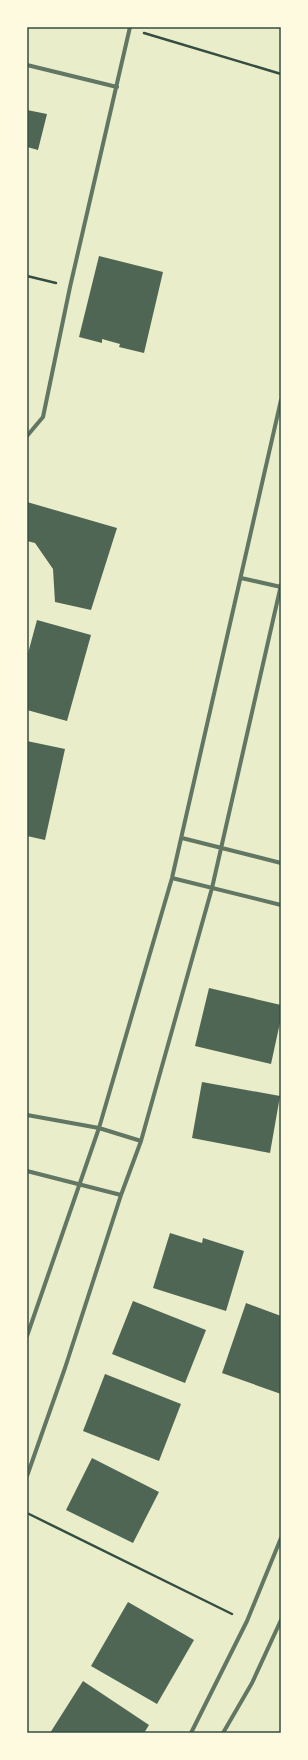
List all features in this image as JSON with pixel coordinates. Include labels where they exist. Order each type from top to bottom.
[{"type":"street","points":[[27,436],[43,417],[70,287],[130,28]]},
{"type":"street","points":[[27,65],[117,87]]},
{"type":"street","points":[[27,1336],[99,1128],[172,878],[281,400]]},
{"type":"street","points":[[27,1476],[65,1368],[121,1195],[141,1140],[212,888],[281,586],[240,578]]},
{"type":"street","points":[[182,838],[281,863]]},
{"type":"street","points":[[172,878],[281,905]]},
{"type":"street","points":[[27,1115],[99,1128],[141,1140]]},
{"type":"street","points":[[27,1171],[121,1195]]},
{"type":"street","points":[[191,1733],[247,1621],[281,1538]]},
{"type":"street","points":[[223,1733],[252,1683],[281,1620]]},
{"type":"path","points":[[130,28],[281,74]]},
{"type":"path","points":[[27,276],[70,287]]},
{"type":"path","points":[[27,1514],[247,1621]]},
{"type":"building","points":[[27,110],[47,114],[38,150],[27,147]]},
{"type":"building","points":[[99,256],[163,272],[144,353],[119,347],[120,344],[102,339],[102,343],[79,337]]},
{"type":"building","points":[[27,502],[117,528],[91,610],[55,602],[53,569],[35,543],[27,541]]},
{"type":"building","points":[[37,620],[91,635],[67,721],[27,710],[27,657]]},
{"type":"building","points":[[27,741],[65,749],[45,840],[27,836]]},
{"type":"building","points":[[209,988],[281,1005],[281,1018],[271,1064],[195,1046]]},
{"type":"building","points":[[202,1082],[280,1096],[270,1153],[192,1138]]},
{"type":"building","points":[[170,1233],[202,1243],[203,1238],[244,1251],[226,1311],[153,1288]]},
{"type":"building","points":[[133,1301],[206,1330],[185,1383],[112,1354]]},
{"type":"building","points":[[246,1303],[281,1316],[281,1394],[222,1373]]},
{"type":"building","points":[[105,1374],[181,1404],[159,1461],[83,1431]]},
{"type":"building","points":[[92,1458],[159,1492],[133,1543],[66,1510]]},
{"type":"building","points":[[128,1602],[194,1640],[157,1704],[91,1666]]},
{"type":"building","points":[[83,1681],[149,1725],[144,1733],[50,1733]]}]
